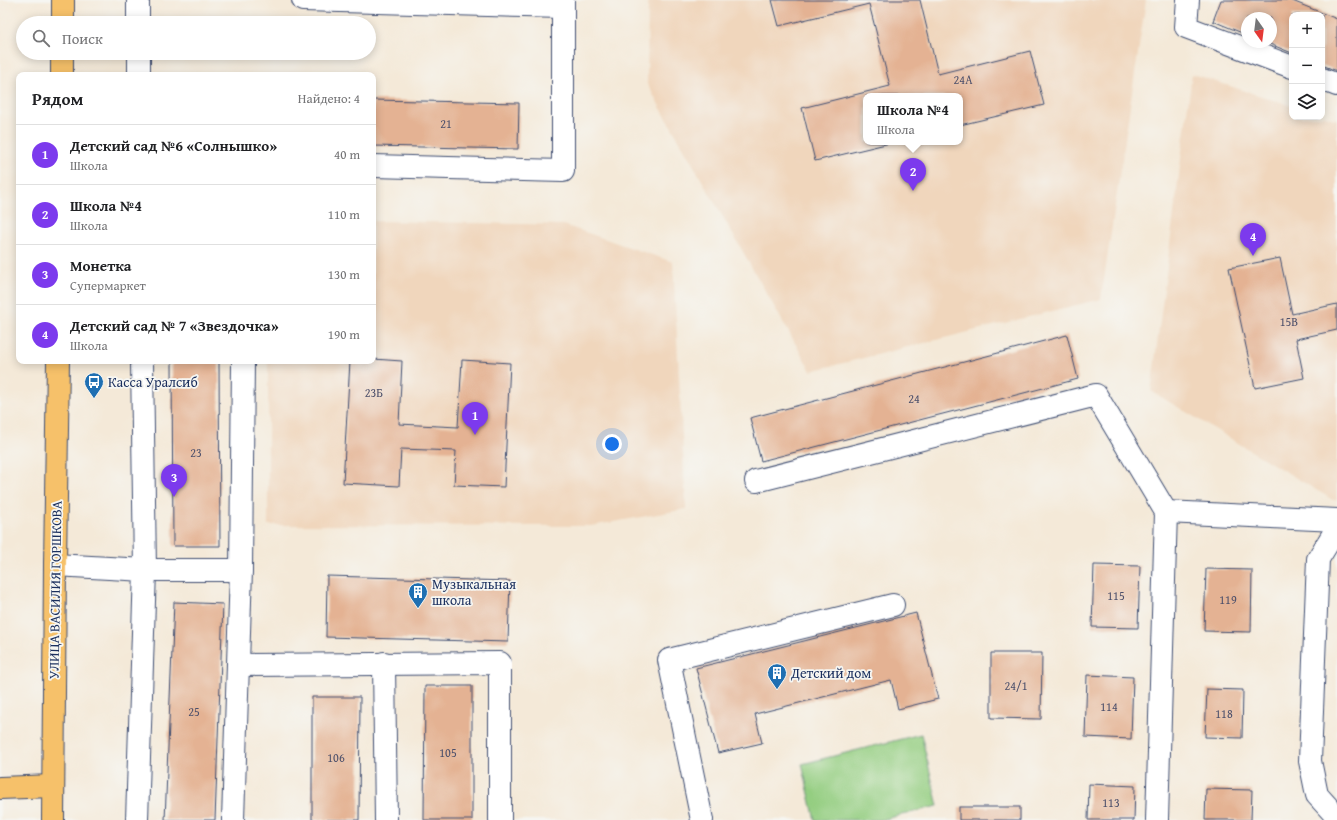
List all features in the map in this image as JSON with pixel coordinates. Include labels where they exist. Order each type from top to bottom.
[{"type":"main road","points":[[63,0],[63,16]]},
{"type":"main road","points":[[62,60],[62,72]]},
{"type":"main road","name":"УЛИЦА ВАСИЛИЯ ГОРШКОВА","points":[[53,820],[58,364]]},
{"type":"main road","points":[[0,788],[53,786]]},
{"type":"lane","points":[[138,0],[138,16]]},
{"type":"lane","points":[[304,0],[563,4],[563,171],[376,166]]},
{"type":"lane","points":[[1188,0],[1186,27],[1289,67]]},
{"type":"lane","points":[[138,60],[139,72]]},
{"type":"lane","points":[[1325,80],[1337,85]]},
{"type":"lane","points":[[137,820],[145,570],[142,364]]},
{"type":"lane","points":[[233,820],[241,570],[243,364]]},
{"type":"lane","points":[[756,481],[1096,396],[1166,512],[1157,820]]},
{"type":"lane","points":[[1166,512],[1337,520]]},
{"type":"lane","points":[[1337,528],[1318,559],[1310,762],[1317,795],[1337,817]]},
{"type":"lane","points":[[55,565],[145,570],[241,570]]},
{"type":"lane","points":[[702,820],[669,660],[893,605]]},
{"type":"lane","points":[[384,663],[386,820]]},
{"type":"lane","points":[[238,665],[500,663],[500,820]]},
{"type":"shaded area","points":[[648,0],[1146,0],[1101,299],[811,371],[647,84]]},
{"type":"shaded area","points":[[1192,74],[1289,105],[1289,120],[1325,120],[1325,116],[1337,120],[1337,500],[1333,500],[1151,391]]},
{"type":"shaded area","points":[[376,221],[564,225],[673,262],[686,509],[591,526],[268,525],[268,364],[376,364]]},
{"type":"green space","points":[[921,734],[938,806],[881,820],[815,820],[802,764]]},
{"type":"building","points":[[772,0],[920,0],[938,74],[1030,51],[1044,105],[963,124],[963,93],[863,93],[863,145],[882,145],[815,161],[802,108],[890,86],[869,4],[779,26]]},
{"type":"building","points":[[1221,0],[1290,0],[1320,12],[1289,12],[1289,52],[1277,47],[1277,12],[1241,12],[1241,33],[1213,21]]},
{"type":"building","points":[[1325,14],[1337,19],[1337,71],[1325,66]]},
{"type":"building","points":[[376,100],[519,103],[518,149],[376,146]]},
{"type":"building","points":[[1280,258],[1292,314],[1337,304],[1337,330],[1296,339],[1304,378],[1255,388],[1229,268]]},
{"type":"building","points":[[1067,335],[1078,379],[761,461],[750,418]]},
{"type":"building","points":[[376,359],[402,361],[399,424],[458,427],[462,360],[510,363],[504,487],[454,485],[456,451],[401,449],[399,486],[343,483],[350,364],[376,364]]},
{"type":"building","points":[[172,364],[219,364],[220,546],[173,546]]},
{"type":"building","points":[[1094,565],[1140,566],[1138,628],[1092,627]]},
{"type":"building","points":[[1206,569],[1252,570],[1251,632],[1204,631]]},
{"type":"building","name":"Музыкальная школа","points":[[327,576],[510,581],[508,642],[326,637]]},
{"type":"building","points":[[174,602],[223,604],[215,820],[165,820]]},
{"type":"building","name":"Детский дом","points":[[916,613],[938,699],[898,709],[891,680],[755,714],[762,743],[718,753],[696,668]]},
{"type":"building","points":[[991,653],[1042,653],[1041,719],[991,718]]},
{"type":"building","points":[[1087,675],[1133,677],[1131,739],[1085,737]]},
{"type":"building","points":[[425,686],[472,686],[472,820],[424,820]]},
{"type":"building","points":[[1207,689],[1243,690],[1242,738],[1205,737]]},
{"type":"building","points":[[312,697],[360,697],[359,820],[312,820]]},
{"type":"building","points":[[1089,784],[1135,786],[1134,820],[1088,820]]},
{"type":"building","points":[[1206,789],[1252,790],[1251,820],[1205,820]]},
{"type":"building","points":[[959,807],[1020,807],[1020,820],[959,820]]},
{"type":"place","name":"Школа №4","points":[[913,191]]},
{"type":"place","name":"Детский сад № 7 «Звездочка»","points":[[1253,256]]},
{"type":"place","name":"Касса Уралсиб","points":[[94,399]]},
{"type":"place","name":"Детский сад №6 «Солнышко»","points":[[475,435]]},
{"type":"place","name":"Монетка","points":[[174,497]]},
{"type":"place","name":"Музыкальная школа","points":[[418,609]]},
{"type":"place","name":"Детский дом","points":[[777,690]]}]
